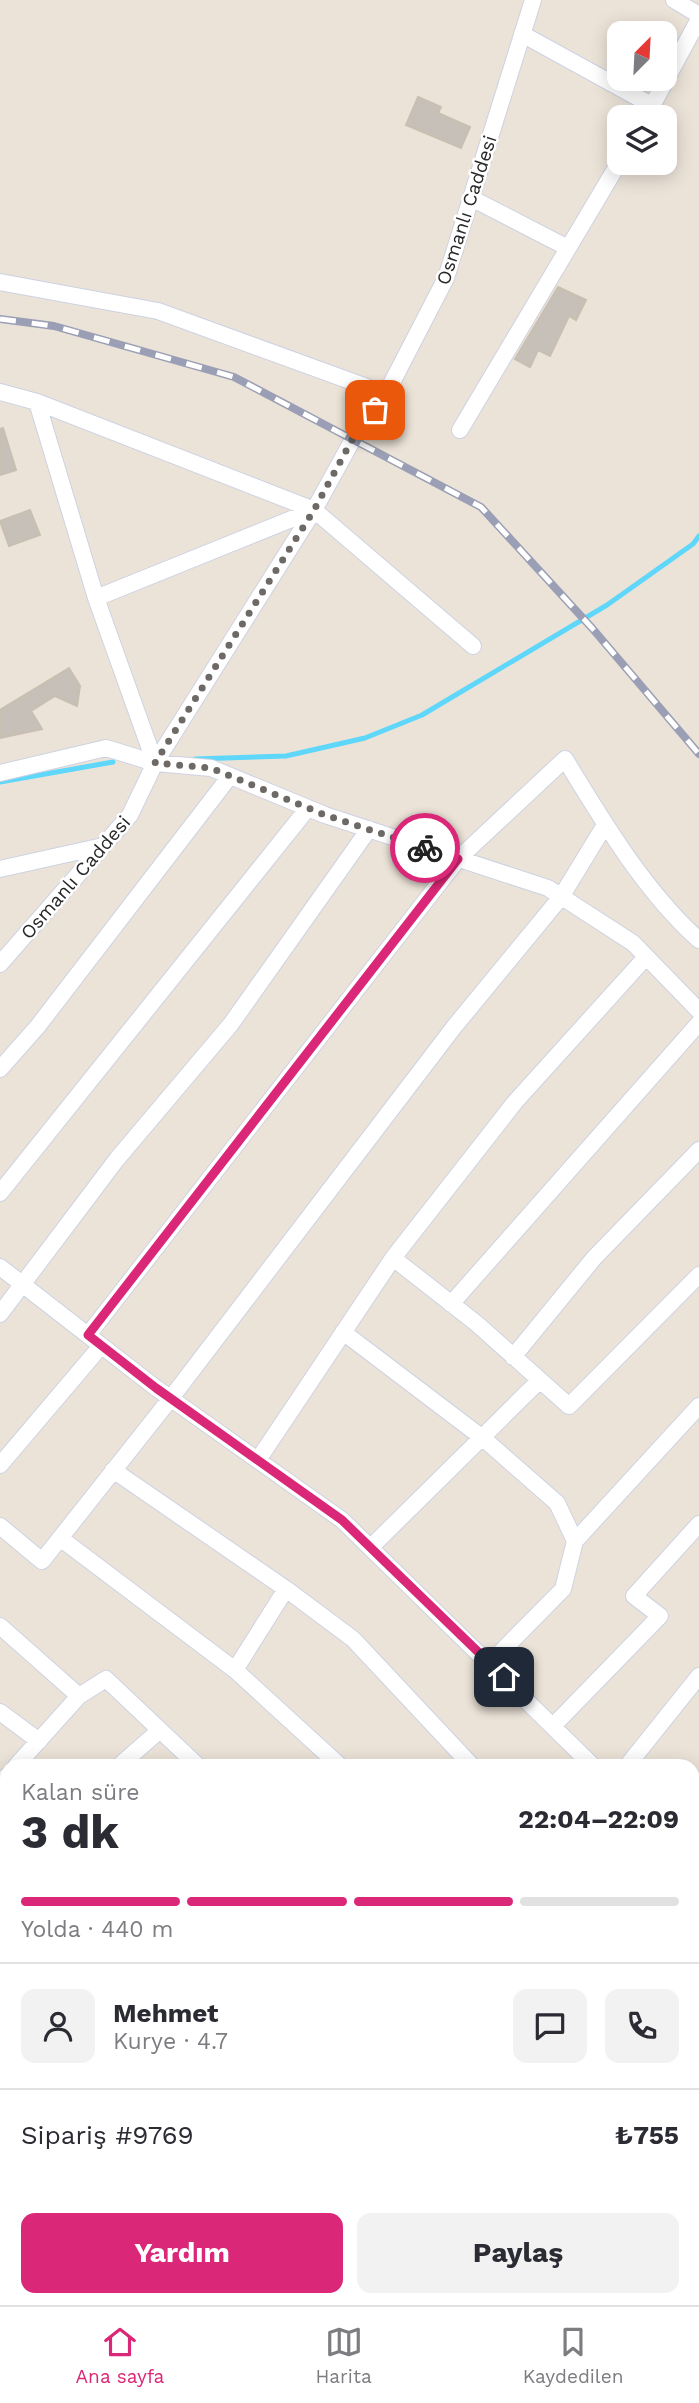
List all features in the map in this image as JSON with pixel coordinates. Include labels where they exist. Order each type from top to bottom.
[{"type":"street","name":"Osmanlı Caddesi","points":[[0,964],[130,815],[155,763],[314,510],[352,440],[386,394],[446,278],[533,0]]},
{"type":"street","points":[[652,105],[699,17],[674,0]]},
{"type":"street","points":[[522,34],[639,105]]},
{"type":"street","points":[[460,430],[612,175]]},
{"type":"street","points":[[471,198],[568,248]]},
{"type":"street","points":[[0,282],[158,311],[386,394]]},
{"type":"street","points":[[0,392],[37,402],[314,510],[473,646]]},
{"type":"street","points":[[37,402],[96,597],[155,763]]},
{"type":"street","points":[[96,597],[314,510]]},
{"type":"street","points":[[0,773],[106,748],[155,763],[211,768],[369,829],[548,888],[633,943],[699,1011]]},
{"type":"street","points":[[88,1335],[458,859],[565,759],[605,825],[682,925],[699,940]]},
{"type":"street","points":[[0,1069],[38,1026],[230,776]]},
{"type":"street","points":[[0,1193],[308,807]]},
{"type":"street","points":[[0,1526],[42,1561],[171,1398],[454,1027],[562,897],[605,825]]},
{"type":"street","points":[[0,1314],[20,1283],[117,1159],[231,1024],[369,829]]},
{"type":"street","points":[[0,869],[103,846]]},
{"type":"street","points":[[258,1460],[393,1258],[515,1102],[646,957]]},
{"type":"street","points":[[451,1304],[699,1023]]},
{"type":"street","points":[[513,1357],[594,1258],[699,1150]]},
{"type":"street","points":[[393,1258],[451,1304],[569,1406],[699,1275]]},
{"type":"street","points":[[0,1267],[171,1398],[342,1520],[586,1759]]},
{"type":"street","points":[[343,1332],[484,1439],[557,1503],[575,1541]]},
{"type":"street","points":[[0,1465],[101,1346]]},
{"type":"street","points":[[371,1547],[484,1439],[540,1380]]},
{"type":"street","points":[[490,1664],[563,1589],[575,1541],[699,1406]]},
{"type":"street","points":[[113,1471],[286,1589],[353,1639],[465,1759]]},
{"type":"street","points":[[553,1726],[660,1616],[634,1596],[699,1524]]},
{"type":"street","points":[[60,1538],[235,1670],[332,1759]]},
{"type":"street","points":[[235,1670],[286,1589]]},
{"type":"street","points":[[0,1626],[79,1696]]},
{"type":"street","points":[[633,1759],[699,1676]]},
{"type":"street","points":[[22,1759],[79,1696],[106,1679],[191,1759]]},
{"type":"street","points":[[0,1712],[39,1741]]},
{"type":"street","points":[[127,1759],[160,1730]]},
{"type":"building","points":[[418,97],[441,107],[438,113],[470,127],[461,148],[406,125]]},
{"type":"building","points":[[558,287],[586,300],[576,320],[569,316],[550,356],[538,350],[530,367],[515,359]]},
{"type":"building","points":[[3,428],[16,470],[0,475],[0,429]]},
{"type":"building","points":[[30,510],[40,535],[9,546],[0,521]]},
{"type":"building","points":[[69,668],[80,686],[77,706],[55,696],[31,711],[42,729],[0,738],[0,710]]},
{"type":"waterway","points":[[195,759],[286,756],[365,738],[422,715],[607,605],[693,544],[699,536]]},
{"type":"waterway","points":[[0,782],[113,762]]},
{"type":"railway","points":[[0,319],[54,326],[234,377],[481,507],[592,628],[699,754]]},
{"type":"way so far","points":[[375,410],[352,440],[314,510],[155,763],[211,768],[325,815],[425,848]]},
{"type":"route","points":[[425,848],[458,859],[88,1335],[156,1388],[342,1520],[504,1677]]}]
